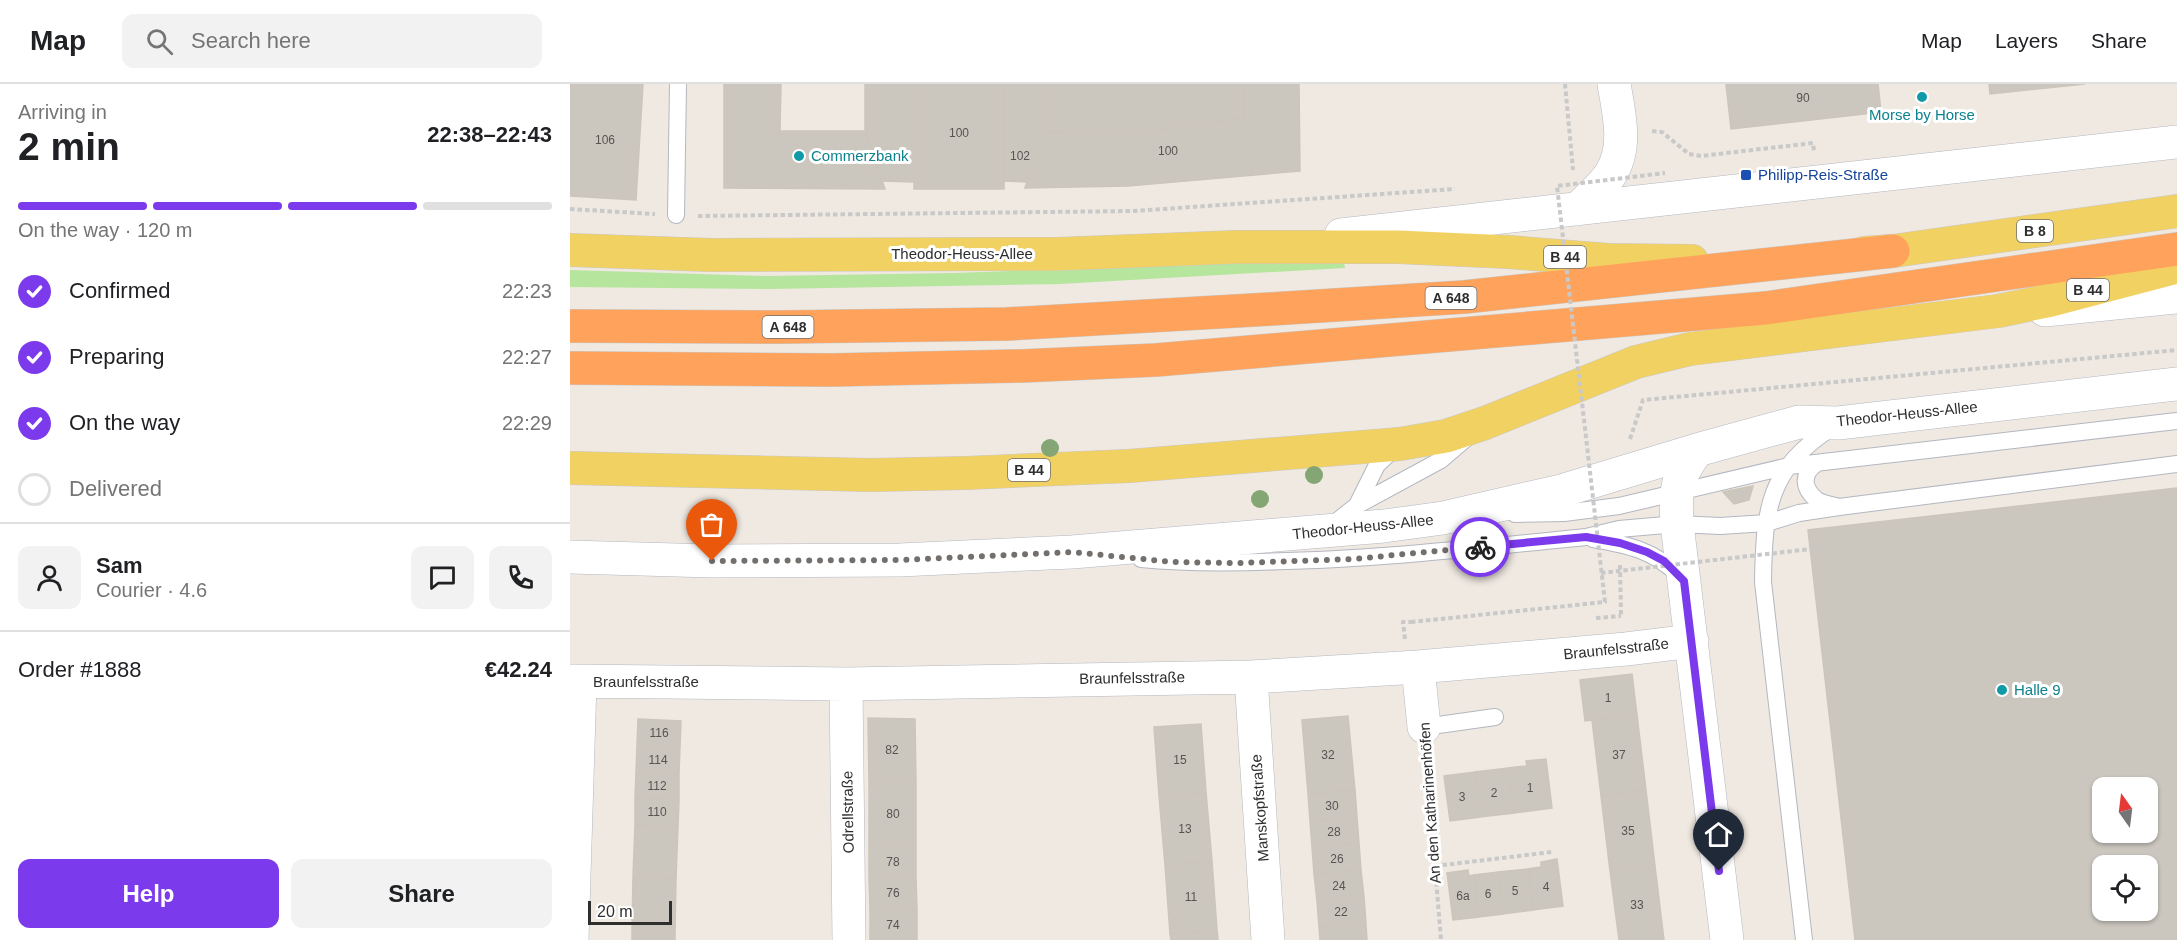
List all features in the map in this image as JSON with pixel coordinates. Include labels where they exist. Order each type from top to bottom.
[{"type":"highway","points":[[570,368],[831,370],[1021,366],[1156,360],[1766,308],[2177,249]]},
{"type":"highway","name":"A 648","points":[[570,326],[782,327],[1006,324],[1464,297],[1893,251]]},
{"type":"main road","name":"B 8","points":[[1893,251],[2177,211]]},
{"type":"main road","name":"Theodor-Heuss-Allee","points":[[570,250],[711,255],[1045,254],[1236,247]]},
{"type":"main road","name":"B 44","points":[[1236,247],[1398,247],[1630,261],[1696,261],[1893,251]]},
{"type":"main road","name":"B 44","points":[[570,468],[859,475],[966,473],[1129,466],[1400,444],[1446,436],[1485,423],[1617,368],[1690,349],[1998,311],[2051,300],[2177,267]]},
{"type":"street","points":[[1591,187],[1618,157],[1621,129],[1614,84]]},
{"type":"street","name":"Theodor-Heuss-Allee","points":[[1236,247],[1591,187],[2177,142]]},
{"type":"street","points":[[1998,311],[2055,310],[2177,297]]},
{"type":"street","name":"Theodor-Heuss-Allee","points":[[570,557],[712,561],[900,560],[1072,552],[1324,532],[1443,519],[1561,491],[1800,422],[1838,423],[2177,384]]},
{"type":"street","points":[[1697,450],[1683,470],[1676,509],[1727,940]]},
{"type":"street","name":"Braunfelsstraße","points":[[575,681],[846,684],[1251,677],[1412,653],[1626,649],[1692,641]]},
{"type":"street","name":"An den Katharinenhöfen","points":[[1412,653],[1424,727]]},
{"type":"street","name":"Manskopfstraße","points":[[1251,677],[1268,940]]},
{"type":"street","points":[[572,940],[575,681]]},
{"type":"street","name":"Odrellstraße","points":[[846,684],[849,940]]},
{"type":"lane","points":[[676,215],[678,84]]},
{"type":"lane","points":[[1072,552],[1173,562],[1237,563],[1353,559],[1586,537],[1619,529],[1789,466],[2177,421]]},
{"type":"lane","points":[[1324,532],[1356,506],[1433,465],[1485,423]]},
{"type":"lane","points":[[1804,940],[1763,582],[1763,549],[1768,504],[1776,484],[1801,449],[1838,423]]},
{"type":"lane","points":[[1356,506],[1377,465],[1384,456],[1400,444]]},
{"type":"lane","points":[[1816,464],[1807,470],[1805,478],[1808,488],[1818,500],[1839,507]]},
{"type":"lane","points":[[1443,519],[1523,513],[1564,513],[1618,506],[1676,509],[1720,526],[1767,523],[1799,513],[1839,507],[2177,464]]},
{"type":"lane","points":[[1586,537],[1620,543],[1647,552],[1664,561],[1684,581]]},
{"type":"lane","points":[[1424,727],[1495,717]]},
{"type":"path","points":[[1550,182],[1591,187],[1565,84]]},
{"type":"path","points":[[1648,131],[1662,132],[1677,146]]},
{"type":"path","points":[[1412,653],[1403,622],[1605,602],[1557,186],[1665,172]]},
{"type":"path","points":[[570,209],[676,215],[1133,211],[1467,188]]},
{"type":"path","points":[[1601,573],[1811,549]]},
{"type":"path","name":"An den Katharinenhöfen","points":[[1424,727],[1441,940]]},
{"type":"path","points":[[1435,866],[1552,852]]},
{"type":"green space","points":[[1343,257],[1345,268],[1060,284],[770,289],[570,287],[570,270],[767,276],[953,273]]},
{"type":"building","points":[[570,84],[643,84],[636,200],[570,196]]},
{"type":"building","name":"Commerzbank","points":[[724,84],[781,84],[780,131],[865,131],[885,189],[724,188]]},
{"type":"building","points":[[865,84],[914,84],[914,182],[882,181],[865,131]]},
{"type":"building","points":[[914,84],[1004,84],[1004,189],[914,189]]},
{"type":"building","points":[[1004,84],[1043,84],[1043,132],[1027,182],[1004,181]]},
{"type":"building","points":[[1043,84],[1244,84],[1244,118],[1149,131],[1043,132]]},
{"type":"building","points":[[1244,84],[1299,84],[1300,171],[1128,186],[1025,188],[1043,132],[1149,131],[1244,118]]},
{"type":"building","points":[[1726,84],[1878,84],[1881,112],[1731,129]]},
{"type":"building","points":[[1989,84],[2085,84],[1990,94]]},
{"type":"building","points":[[1753,486],[1749,500],[1734,504],[1723,492]]},
{"type":"building","name":"Halle 9","points":[[2177,488],[2177,940],[1855,940],[1808,530]]},
{"type":"building","points":[[1632,674],[1637,715],[1585,721],[1580,680]]},
{"type":"building","points":[[1637,715],[1646,790],[1601,796],[1592,720]]},
{"type":"building","points":[[1348,716],[1355,790],[1308,794],[1302,720]]},
{"type":"building","points":[[868,718],[915,719],[916,782],[869,782]]},
{"type":"building","points":[[638,719],[681,721],[680,747],[637,746]]},
{"type":"building","points":[[1201,724],[1206,792],[1159,796],[1154,727]]},
{"type":"building","points":[[637,746],[680,747],[679,774],[636,772]]},
{"type":"building","points":[[1546,759],[1552,808],[1514,813],[1508,768],[1527,766],[1526,761]]},
{"type":"building","points":[[1508,768],[1514,813],[1480,817],[1475,772]]},
{"type":"building","points":[[636,772],[679,774],[679,800],[635,798]]},
{"type":"building","points":[[1475,772],[1480,817],[1450,821],[1444,776]]},
{"type":"building","points":[[869,782],[916,782],[916,846],[869,846]]},
{"type":"building","points":[[1355,790],[1357,817],[1310,821],[1308,794]]},
{"type":"building","points":[[1646,790],[1655,866],[1610,871],[1601,796]]},
{"type":"building","points":[[1206,792],[1212,861],[1165,865],[1159,796]]},
{"type":"building","points":[[635,798],[679,800],[678,826],[635,825]]},
{"type":"building","points":[[1357,817],[1359,843],[1312,847],[1310,821]]},
{"type":"building","points":[[635,825],[678,826],[676,879],[633,877]]},
{"type":"building","points":[[1359,843],[1361,870],[1314,874],[1312,847]]},
{"type":"building","points":[[869,846],[916,846],[916,878],[869,877]]},
{"type":"building","points":[[1557,859],[1563,906],[1533,910],[1528,869],[1541,867],[1541,862]]},
{"type":"building","points":[[1212,861],[1217,930],[1170,934],[1165,865]]},
{"type":"building","points":[[1655,866],[1664,940],[1619,940],[1610,871]]},
{"type":"building","points":[[1528,869],[1533,910],[1503,914],[1498,872]]},
{"type":"building","points":[[1361,870],[1364,897],[1317,901],[1314,874]]},
{"type":"building","points":[[1468,870],[1469,876],[1474,875],[1479,917],[1453,920],[1447,873]]},
{"type":"building","points":[[1498,872],[1503,914],[1479,917],[1474,875]]},
{"type":"building","points":[[633,877],[676,879],[675,932],[632,930]]},
{"type":"building","points":[[869,877],[916,878],[917,910],[870,909]]},
{"type":"building","points":[[1364,897],[1366,924],[1319,927],[1317,901]]},
{"type":"building","points":[[870,909],[917,910],[917,940],[870,940]]},
{"type":"building","points":[[1366,924],[1367,940],[1320,940],[1319,927]]},
{"type":"building","points":[[632,930],[675,932],[675,940],[632,940]]},
{"type":"building","points":[[1217,930],[1218,940],[1171,940],[1170,934]]},
{"type":"way so far","points":[[712,561],[900,560],[1072,552],[1173,562],[1237,563],[1353,559],[1480,547]]},
{"type":"place","name":"Morse by Horse","points":[[1922,97]]},
{"type":"place","name":"Commerzbank","points":[[799,156]]},
{"type":"place","name":"Philipp-Reis-Straße","points":[[1746,175]]},
{"type":"place","name":"Halle 9","points":[[2002,690]]},
{"type":"route","points":[[1480,547],[1586,537],[1620,543],[1647,552],[1664,561],[1684,581],[1719,871]]}]
